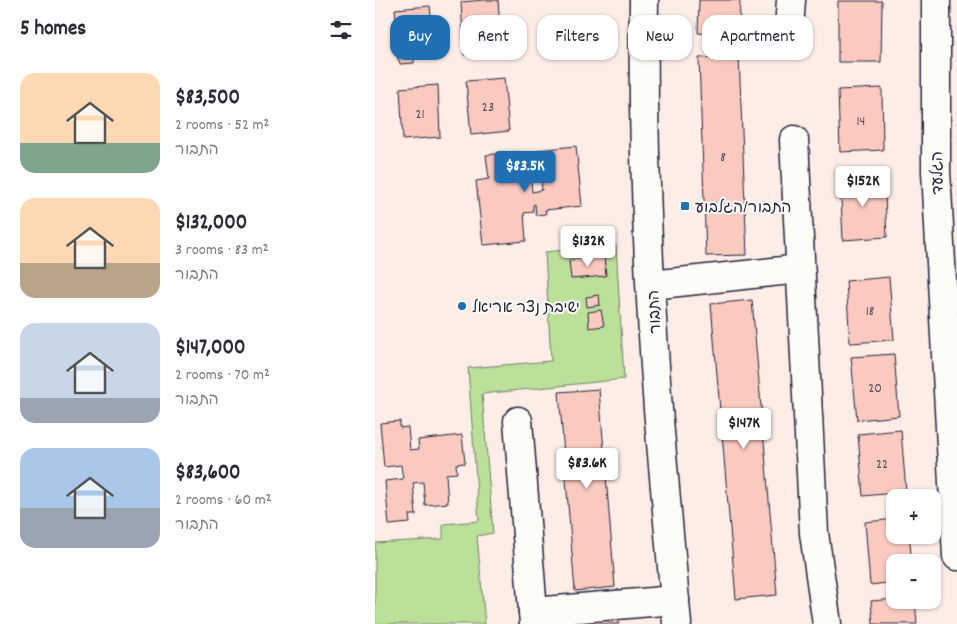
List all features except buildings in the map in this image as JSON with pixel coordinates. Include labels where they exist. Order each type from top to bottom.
[{"type":"street","name":"התבור","points":[[644,0],[643,87],[651,285],[658,408],[676,612]]},
{"type":"street","points":[[790,15],[791,0]]},
{"type":"street","name":"הגלעד","points":[[936,0],[937,216],[957,556]]},
{"type":"street","points":[[794,140],[814,533],[827,624]]},
{"type":"street","points":[[651,285],[800,269]]},
{"type":"street","points":[[518,421],[534,618],[676,612]]},
{"type":"green space","points":[[616,245],[624,379],[482,394],[493,533],[477,536],[485,624],[375,624],[375,543],[443,539],[443,524],[479,521],[468,368],[551,361],[545,252]]},
{"type":"place","name":"התבור/הגלבוע","points":[[685,206]]},
{"type":"place","name":"ישיבת נצר אריאל","points":[[462,306]]}]
